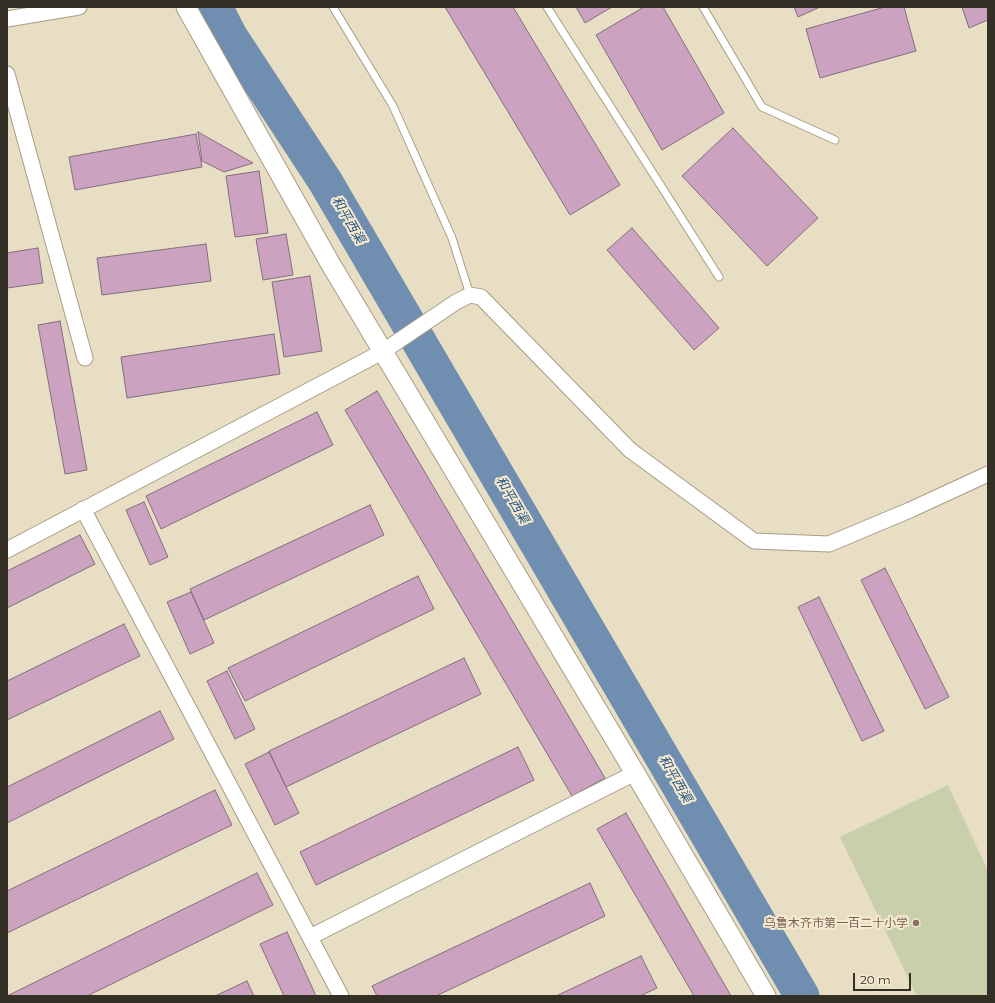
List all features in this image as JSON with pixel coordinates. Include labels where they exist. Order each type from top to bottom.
[{"type":"street","points":[[7,19],[79,7]]},
{"type":"street","points":[[186,7],[330,263],[636,773],[766,996]]},
{"type":"street","points":[[7,74],[85,358]]},
{"type":"street","points":[[7,550],[83,508],[382,351],[456,302],[470,295],[481,297],[630,450],[754,541],[829,544],[910,510],[988,474]]},
{"type":"street","points":[[83,508],[341,996]]},
{"type":"street","points":[[310,937],[636,773]]},
{"type":"lane","points":[[333,7],[393,106],[452,238],[470,295]]},
{"type":"lane","points":[[547,7],[719,277]]},
{"type":"lane","points":[[703,7],[762,108],[835,140]]},
{"type":"green space","name":"乌鲁木齐市第一百二十小学","points":[[948,785],[988,871],[988,996],[917,996],[840,837]]},
{"type":"building","points":[[445,7],[513,7],[620,185],[570,215]]},
{"type":"building","points":[[576,7],[612,7],[585,23]]},
{"type":"building","points":[[644,7],[663,7],[724,113],[662,150],[596,35]]},
{"type":"building","points":[[794,7],[820,7],[798,17]]},
{"type":"building","points":[[885,7],[904,7],[916,51],[820,78],[806,29]]},
{"type":"building","points":[[962,7],[988,7],[988,20],[969,28]]},
{"type":"building","points":[[733,128],[818,218],[767,266],[682,176]]},
{"type":"building","points":[[198,132],[253,163],[224,172],[202,161]]},
{"type":"building","points":[[196,134],[202,167],[75,190],[69,157]]},
{"type":"building","points":[[259,171],[268,233],[235,237],[226,176]]},
{"type":"building","points":[[632,228],[719,328],[694,350],[607,250]]},
{"type":"building","points":[[286,234],[293,275],[263,280],[256,239]]},
{"type":"building","points":[[206,244],[211,281],[102,295],[97,258]]},
{"type":"building","points":[[38,248],[43,283],[7,288],[7,253]]},
{"type":"building","points":[[310,276],[322,351],[284,357],[272,282]]},
{"type":"building","points":[[60,321],[87,470],[65,474],[38,325]]},
{"type":"building","points":[[274,334],[280,374],[127,398],[121,357]]},
{"type":"building","points":[[377,391],[605,778],[572,796],[345,410]]},
{"type":"building","points":[[317,412],[333,445],[161,529],[146,496]]},
{"type":"building","points":[[144,502],[168,557],[150,565],[126,510]]},
{"type":"building","points":[[370,505],[384,535],[204,620],[190,589]]},
{"type":"building","points":[[80,535],[95,564],[7,608],[7,571]]},
{"type":"building","points":[[885,568],[949,697],[925,709],[861,580]]},
{"type":"building","points":[[418,576],[434,609],[245,701],[228,668]]},
{"type":"building","points":[[191,592],[214,643],[190,654],[167,602]]},
{"type":"building","points":[[819,597],[884,731],[862,741],[798,607]]},
{"type":"building","points":[[124,624],[140,656],[7,720],[7,681]]},
{"type":"building","points":[[464,658],[481,694],[286,787],[269,751]]},
{"type":"building","points":[[227,671],[255,729],[235,739],[207,681]]},
{"type":"building","points":[[160,711],[174,739],[7,823],[7,787]]},
{"type":"building","points":[[518,747],[534,780],[316,885],[300,852]]},
{"type":"building","points":[[269,752],[299,813],[275,825],[245,764]]},
{"type":"building","points":[[215,790],[232,825],[7,933],[7,891]]},
{"type":"building","points":[[626,813],[731,996],[694,996],[597,829]]},
{"type":"building","points":[[257,873],[273,905],[87,996],[7,996]]},
{"type":"building","points":[[590,883],[605,916],[436,996],[377,996],[372,986]]},
{"type":"building","points":[[287,932],[316,996],[284,996],[260,944]]},
{"type":"building","points":[[641,956],[657,988],[640,996],[556,996]]},
{"type":"building","points":[[247,981],[254,996],[215,996]]},
{"type":"waterway","name":"和平西渠","points":[[215,7],[230,36],[325,181],[802,996]]},
{"type":"place","name":"乌鲁木齐市第一百二十小学","points":[[916,923]]}]
